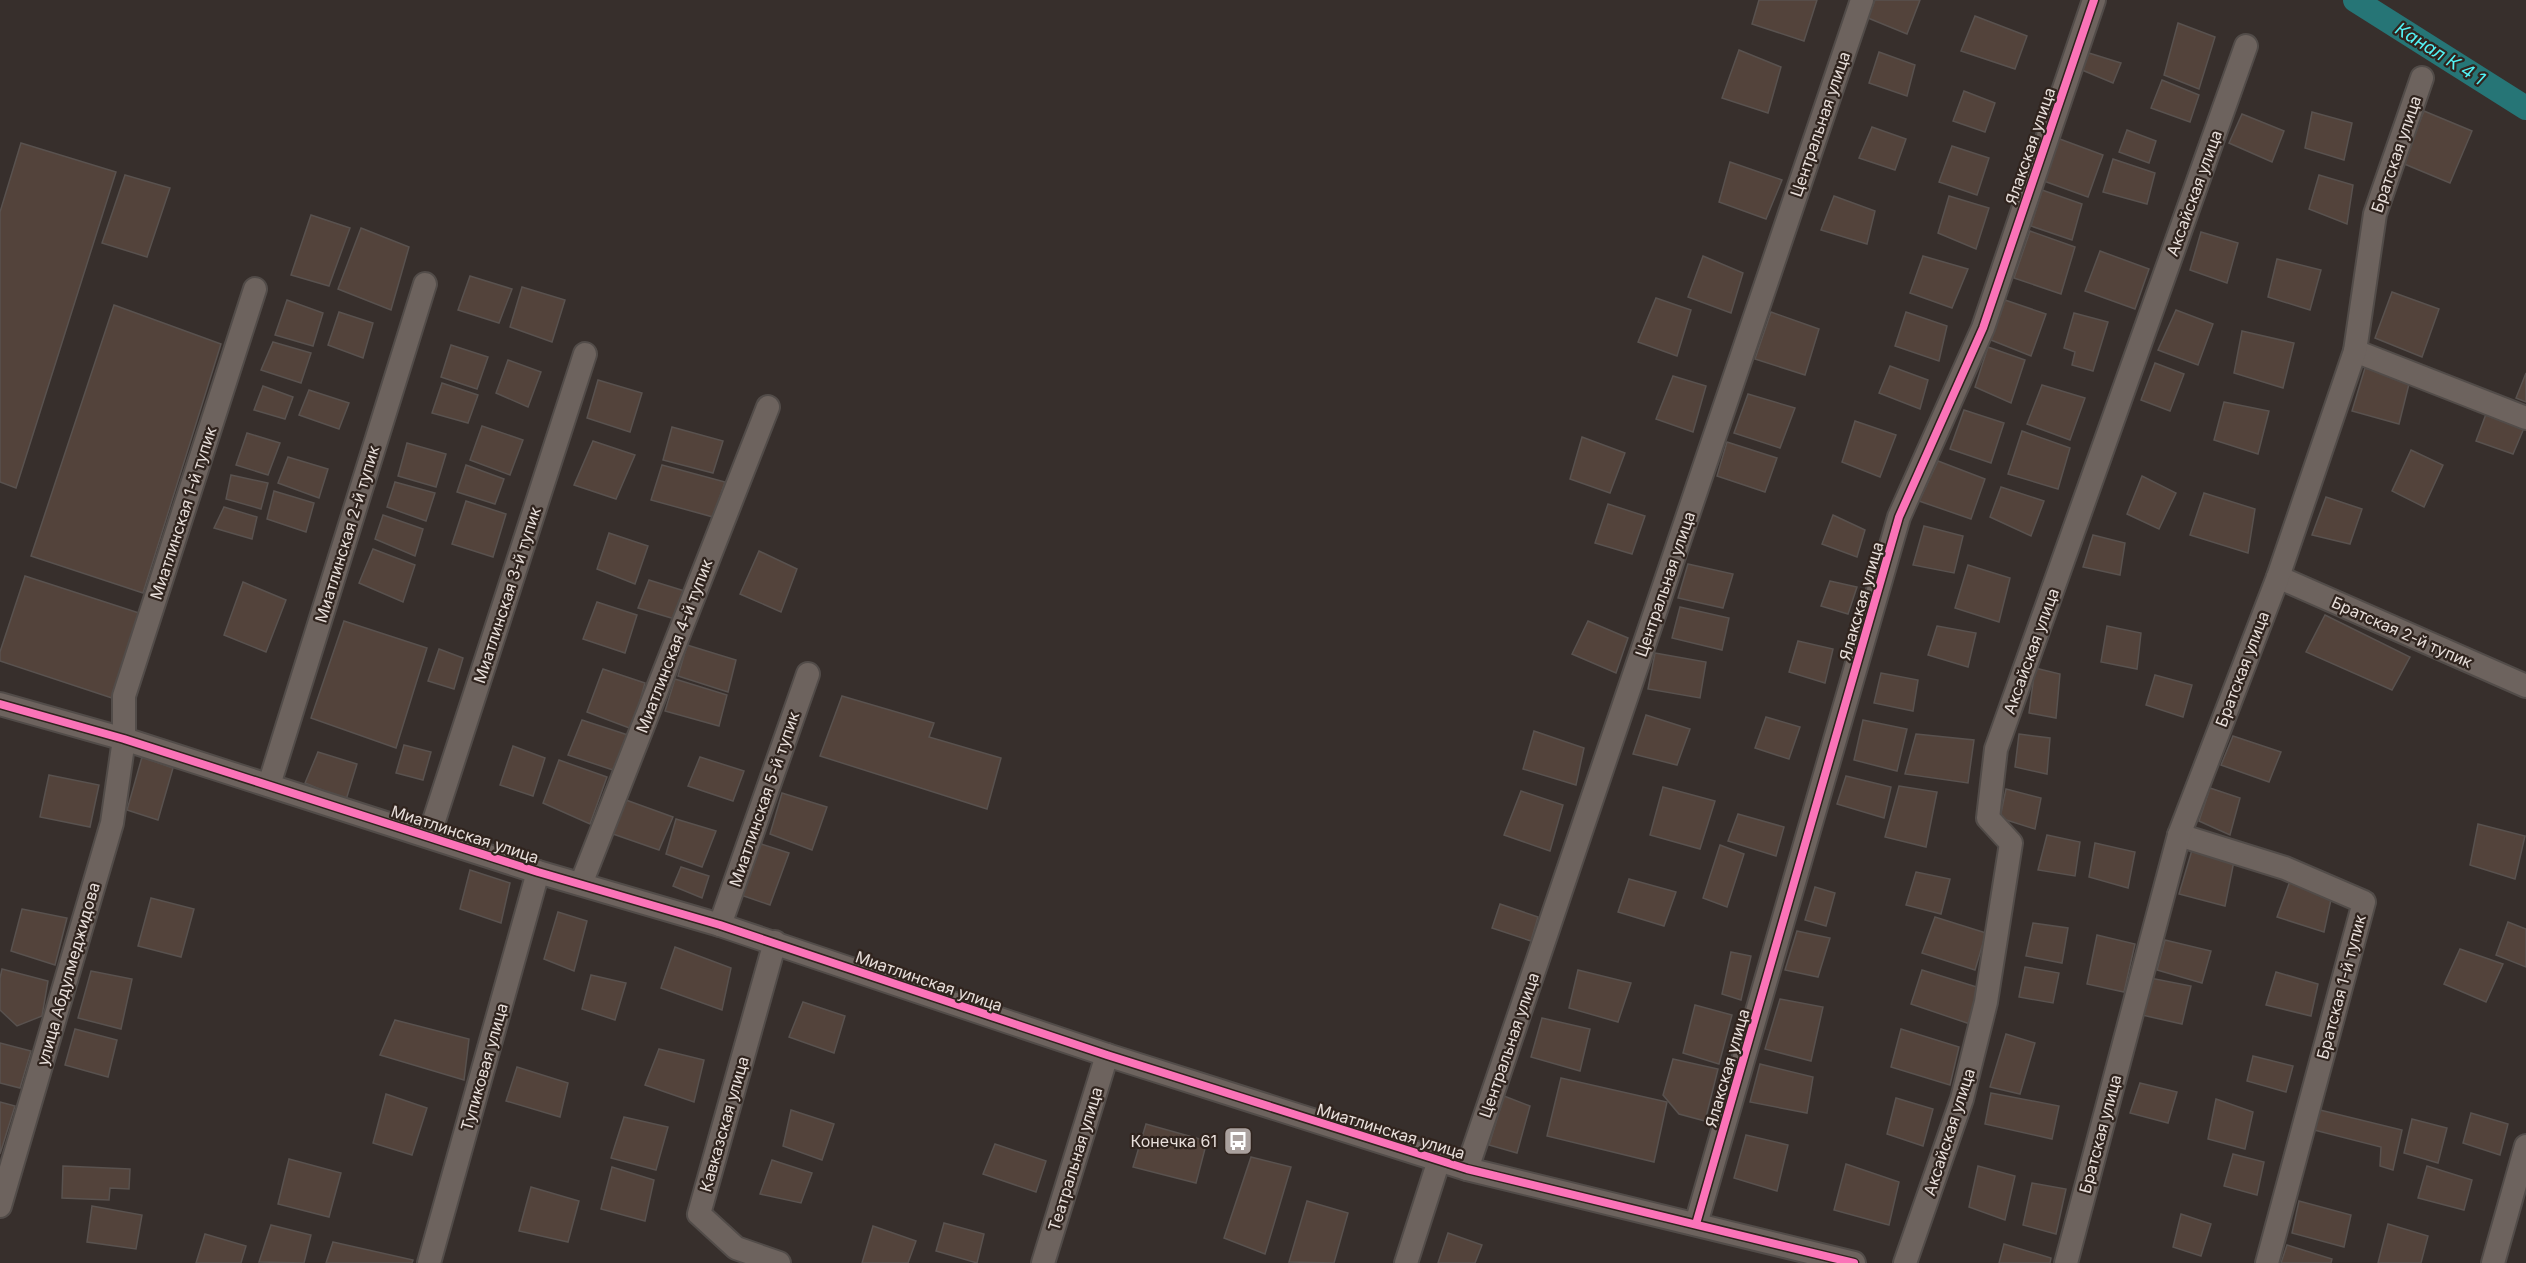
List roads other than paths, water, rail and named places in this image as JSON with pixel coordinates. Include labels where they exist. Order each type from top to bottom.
[{"type":"street","name":"Центральная улица","points":[[1467,1169],[1862,0]]},
{"type":"street","name":"Ялакская улица","points":[[1696,1224],[1899,517],[1983,328],[2094,0]]},
{"type":"street","name":"Аксайская улица","points":[[1905,1263],[1962,1099],[1986,1002],[2011,843],[1988,818],[1996,749],[2246,46]]},
{"type":"street","name":"Братская улица","points":[[2066,1263],[2179,835],[2278,577],[2355,351],[2375,214],[2422,78]]},
{"type":"street","name":"Миатлинская 2-й тупик","points":[[269,785],[426,284]]},
{"type":"street","name":"Миатлинская 1-й тупик","points":[[124,739],[124,696],[255,289]]},
{"type":"street","points":[[2355,351],[2526,418]]},
{"type":"street","name":"Миатлинская 3-й тупик","points":[[429,836],[585,354]]},
{"type":"street","name":"Миатлинская 4-й тупик","points":[[581,884],[768,407]]},
{"type":"street","name":"Братская 2-й тупик","points":[[2278,577],[2526,686]]},
{"type":"street","name":"Миатлинская 5-й тупик","points":[[720,924],[808,674]]},
{"type":"street","name":"Миатлинская улица","points":[[0,704],[124,739],[538,872],[720,924],[1107,1055],[1467,1169],[1696,1224],[1773,1254],[1854,1263]]},
{"type":"street","name":"улица Абдулмеджидова","points":[[0,1206],[112,823],[124,739]]},
{"type":"street","name":"Братская 1-й тупик","points":[[2179,835],[2285,868],[2364,902],[2267,1263]]},
{"type":"street","name":"Тупиковая улица","points":[[429,1263],[538,872]]},
{"type":"street","name":"Кавказская улица","points":[[775,942],[699,1214],[736,1248],[779,1263]]},
{"type":"street","name":"Театральная улица","points":[[1043,1263],[1107,1055]]},
{"type":"street","points":[[2493,1263],[2526,1146]]},
{"type":"street","points":[[1406,1263],[1439,1160]]},
{"type":"waterway","name":"Канал К 4 1","points":[[2355,0],[2526,108]]},
{"type":"place","name":"Конечка 61","points":[[1238,1141]]}]
